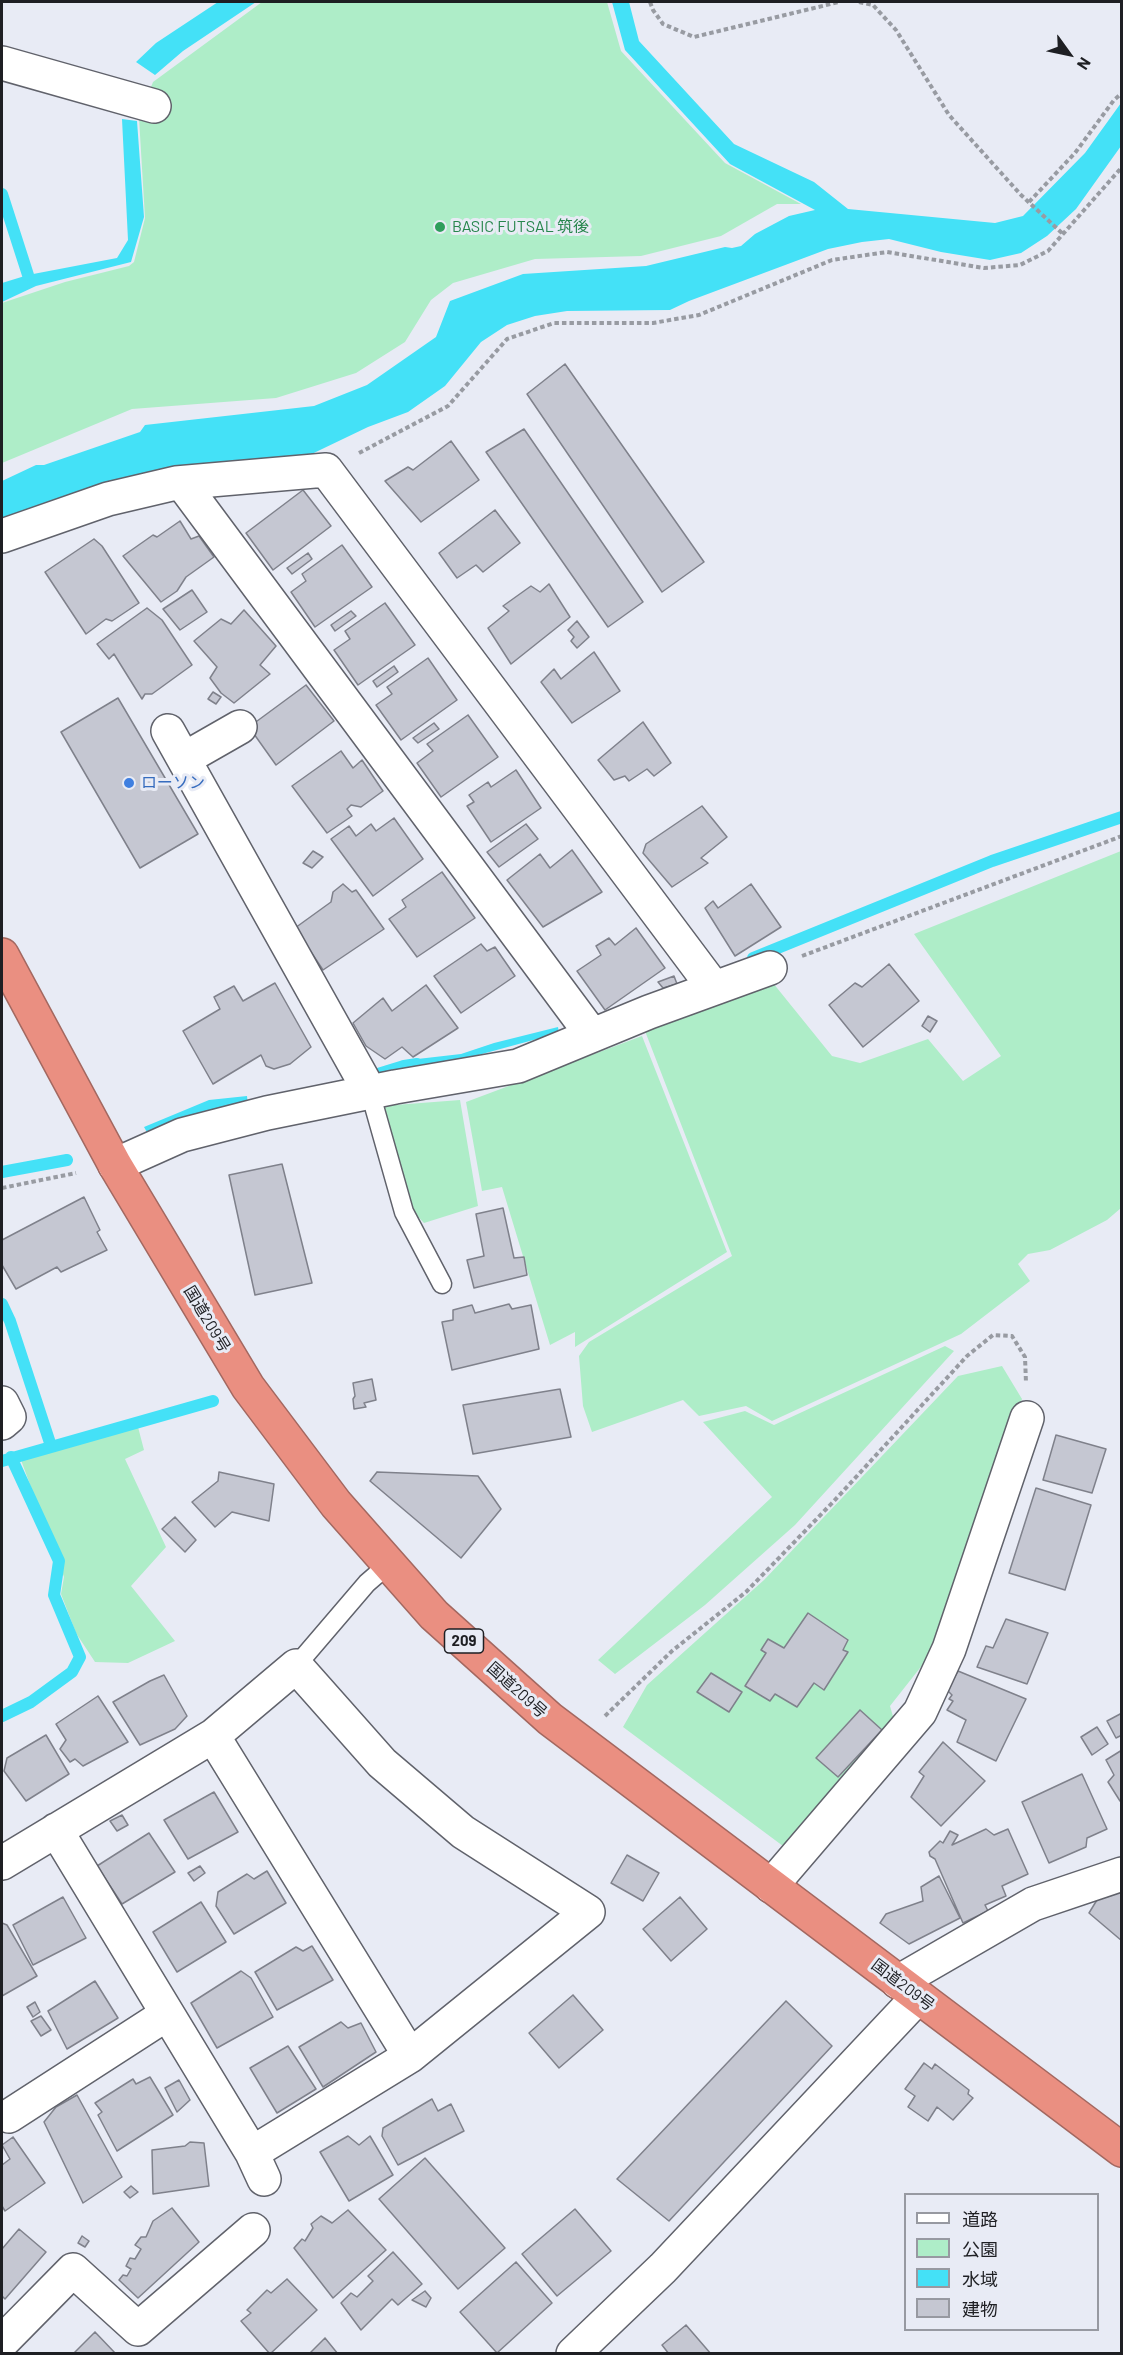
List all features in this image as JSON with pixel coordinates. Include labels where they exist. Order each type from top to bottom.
[{"type":"highway","name":"国道209号","points":[[2,955],[115,1165],[248,1387],[336,1504],[434,1614],[550,1719],[1122,2150]]},
{"type":"street","points":[[2,63],[154,106]]},
{"type":"street","points":[[2,536],[108,499],[182,483],[326,470],[714,988]]},
{"type":"street","points":[[182,483],[592,1035]]},
{"type":"street","points":[[184,759],[240,727]]},
{"type":"street","points":[[168,731],[370,1092]]},
{"type":"street","points":[[115,1165],[182,1135],[267,1113],[518,1066],[592,1035],[770,968]]},
{"type":"street","points":[[2,1403],[9,1417],[2,1423]]},
{"type":"street","points":[[771,1886],[920,1712],[949,1649],[1027,1418]]},
{"type":"street","points":[[2,1863],[56,1830],[213,1736],[296,1666],[382,1763],[463,1832],[588,1912],[410,2056],[258,2166],[56,1830]]},
{"type":"street","points":[[213,1736],[410,2056]]},
{"type":"street","points":[[573,2354],[663,2268],[908,1989],[1033,1904],[1122,1874]]},
{"type":"street","points":[[9,2116],[167,2014]]},
{"type":"street","points":[[2,2342],[73,2270],[138,2329],[253,2230]]},
{"type":"lane","points":[[370,1092],[404,1212],[442,1284]]},
{"type":"lane","points":[[296,1666],[368,1583],[389,1564]]},
{"type":"path","points":[[650,2],[663,24],[694,37],[839,2]]},
{"type":"path","points":[[859,2],[873,5],[896,30],[950,115],[1029,202],[1064,235]]},
{"type":"path","points":[[1029,202],[1075,153],[1114,100],[1122,93]]},
{"type":"path","points":[[326,470],[448,406],[507,339],[554,323],[653,323],[699,315],[832,260],[887,252],[984,268],[1020,265],[1048,252],[1122,167]]},
{"type":"path","points":[[770,968],[1122,836]]},
{"type":"path","points":[[2,1188],[115,1165]]},
{"type":"path","points":[[598,1722],[672,1651],[746,1592],[834,1501],[967,1356],[993,1335],[1012,1336],[1025,1357],[1027,1418]]},
{"type":"green space","name":"BASIC FUTSAL 筑後","points":[[262,2],[607,2],[621,51],[725,163],[801,204],[777,204],[721,236],[641,256],[535,259],[453,283],[431,300],[405,342],[356,373],[276,398],[132,409],[2,463],[2,303],[65,282],[129,266],[134,262],[145,218],[139,118],[153,82]]},
{"type":"green space","points":[[1121,851],[1121,1208],[1107,1220],[1050,1250],[1028,1254],[1018,1264],[1030,1281],[961,1334],[772,1421],[746,1406],[699,1416],[683,1400],[592,1432],[583,1406],[579,1356],[589,1342],[732,1256],[645,1031],[773,983],[832,1056],[860,1063],[928,1039],[963,1081],[1001,1056],[914,934]]},
{"type":"green space","points":[[642,1036],[727,1252],[575,1347],[575,1332],[550,1345],[502,1187],[482,1191],[466,1102]]},
{"type":"green space","points":[[460,1100],[478,1206],[424,1223],[408,1206],[382,1106]]},
{"type":"green space","points":[[945,1346],[954,1351],[795,1525],[705,1605],[615,1674],[598,1660],[772,1497],[703,1422],[745,1411],[774,1425]]},
{"type":"green space","points":[[1002,1366],[1022,1399],[931,1654],[890,1706],[894,1720],[783,1846],[623,1727],[647,1685],[764,1580],[958,1376]]},
{"type":"green space","points":[[138,1427],[144,1450],[125,1459],[166,1547],[131,1586],[175,1641],[128,1663],[95,1662],[76,1633],[61,1594],[64,1577],[21,1460]]},
{"type":"water","points":[[218,2],[256,2],[183,51],[155,75],[136,62],[156,43]]},
{"type":"water","points":[[612,2],[629,2],[639,41],[734,144],[814,182],[848,209],[995,223],[1023,216],[1085,153],[1121,103],[1121,146],[1076,209],[1047,236],[1021,253],[990,260],[941,252],[889,239],[862,242],[828,249],[670,310],[567,311],[535,316],[507,325],[481,342],[445,386],[408,412],[368,427],[295,462],[120,478],[2,520],[2,481],[36,465],[44,465],[140,432],[145,425],[314,406],[367,385],[436,337],[450,301],[523,274],[646,266],[725,247],[741,246],[755,234],[789,216],[815,210],[730,164],[625,50]]},
{"type":"water","points":[[122,119],[137,121],[144,217],[131,262],[36,286],[2,302],[2,283],[28,275],[117,258],[128,240]]},
{"type":"water","points":[[558,1027],[559,1033],[449,1063],[402,1068],[400,1061],[461,1054]]},
{"type":"water","points":[[247,1096],[248,1106],[209,1110],[148,1134],[144,1127],[209,1100]]},
{"type":"building","points":[[565,364],[704,562],[662,592],[527,394]]},
{"type":"building","points":[[524,429],[643,602],[608,627],[486,452]]},
{"type":"building","points":[[451,441],[479,480],[421,522],[385,481],[408,467],[413,470]]},
{"type":"building","points":[[303,490],[331,526],[273,570],[246,533]]},
{"type":"building","points":[[495,510],[520,543],[483,572],[476,565],[457,578],[439,553]]},
{"type":"building","points":[[180,521],[191,539],[199,536],[214,557],[186,577],[177,591],[161,602],[123,556],[153,535],[157,537]]},
{"type":"building","points":[[94,539],[102,546],[139,603],[112,621],[106,619],[86,634],[45,572]]},
{"type":"building","points":[[342,545],[372,587],[315,627],[291,592],[306,581],[302,574]]},
{"type":"building","points":[[308,553],[312,559],[292,574],[287,568]]},
{"type":"building","points":[[549,584],[570,617],[511,664],[488,628],[509,611],[503,606],[531,586],[540,592]]},
{"type":"building","points":[[192,590],[207,612],[180,630],[163,609]]},
{"type":"building","points":[[385,603],[415,645],[358,685],[334,650],[350,639],[345,631]]},
{"type":"building","points":[[147,608],[162,620],[192,665],[152,694],[145,694],[142,699],[114,654],[109,659],[97,644]]},
{"type":"building","points":[[244,610],[276,646],[260,665],[270,674],[234,703],[221,693],[210,678],[217,667],[194,641],[221,619],[231,624]]},
{"type":"building","points":[[351,611],[356,616],[335,631],[331,625]]},
{"type":"building","points":[[577,621],[589,637],[577,648],[571,641],[574,637],[568,630]]},
{"type":"building","points":[[594,652],[620,691],[572,723],[541,682],[554,669],[561,679]]},
{"type":"building","points":[[428,658],[457,700],[401,740],[376,705],[392,694],[387,687]]},
{"type":"building","points":[[394,666],[398,672],[377,687],[373,681]]},
{"type":"building","points":[[306,685],[334,721],[276,765],[249,727]]},
{"type":"building","points":[[213,692],[221,697],[216,704],[208,699]]},
{"type":"building","name":"ローソン","points":[[118,698],[198,834],[140,868],[61,732]]},
{"type":"building","points":[[468,715],[498,757],[441,797],[417,763],[433,751],[427,744]]},
{"type":"building","points":[[643,722],[671,763],[654,776],[647,769],[629,781],[625,776],[614,780],[598,760]]},
{"type":"building","points":[[434,723],[439,729],[418,743],[413,738]]},
{"type":"building","points":[[341,751],[353,768],[362,760],[383,791],[361,807],[351,805],[347,809],[352,816],[327,833],[292,786]]},
{"type":"building","points":[[516,770],[541,808],[491,842],[467,806],[474,802],[469,795],[488,782],[491,787]]},
{"type":"building","points":[[702,806],[727,837],[701,858],[708,863],[672,887],[643,853],[646,844]]},
{"type":"building","points":[[394,818],[423,859],[373,896],[331,839],[349,826],[356,836],[371,824],[376,831]]},
{"type":"building","points":[[526,824],[538,839],[499,867],[487,852]]},
{"type":"building","points":[[572,850],[602,892],[543,927],[507,880],[540,854],[550,868]]},
{"type":"building","points":[[313,851],[323,857],[312,868],[303,863]]},
{"type":"building","points":[[442,872],[475,918],[417,957],[389,919],[406,907],[402,900]]},
{"type":"building","points":[[343,884],[352,892],[356,890],[384,929],[323,970],[295,928],[331,902],[333,892]]},
{"type":"building","points":[[751,884],[781,927],[735,956],[705,908],[713,901],[718,908]]},
{"type":"building","points":[[636,928],[665,968],[605,1010],[577,971],[601,955],[596,946],[609,938],[615,945]]},
{"type":"building","points":[[481,944],[487,951],[495,947],[515,976],[461,1013],[434,976]]},
{"type":"building","points":[[889,964],[919,1001],[863,1047],[829,1005],[855,983],[862,987]]},
{"type":"building","points":[[674,976],[677,984],[663,988],[658,982]]},
{"type":"building","points":[[275,983],[311,1047],[290,1064],[274,1069],[266,1066],[261,1055],[213,1084],[183,1031],[220,1009],[214,997],[234,986],[243,1001]]},
{"type":"building","points":[[426,985],[458,1028],[413,1057],[402,1047],[385,1059],[366,1046],[353,1023],[383,998],[392,1011]]},
{"type":"building","points":[[928,1016],[937,1021],[930,1032],[922,1026]]},
{"type":"building","points":[[282,1164],[312,1283],[255,1295],[229,1175]]},
{"type":"building","points":[[84,1197],[100,1230],[97,1232],[107,1250],[61,1272],[57,1267],[16,1289],[2,1265],[2,1240]]},
{"type":"building","points":[[503,1208],[514,1258],[524,1257],[527,1275],[474,1288],[467,1260],[484,1256],[476,1214]]},
{"type":"building","points":[[509,1304],[512,1309],[531,1305],[539,1349],[452,1370],[442,1322],[453,1320],[453,1310],[472,1305],[475,1313]]},
{"type":"building","points":[[372,1379],[376,1400],[364,1403],[366,1407],[354,1409],[353,1383]]},
{"type":"building","points":[[560,1389],[571,1437],[473,1454],[463,1405]]},
{"type":"building","points":[[1056,1435],[1106,1449],[1092,1493],[1043,1480]]},
{"type":"building","points":[[219,1472],[274,1484],[269,1521],[232,1512],[215,1527],[192,1502],[218,1481]]},
{"type":"building","points":[[377,1472],[478,1476],[501,1509],[461,1558],[370,1481]]},
{"type":"building","points":[[1036,1488],[1091,1505],[1065,1590],[1009,1573]]},
{"type":"building","points":[[175,1517],[196,1540],[185,1552],[162,1529]]},
{"type":"building","points":[[808,1613],[848,1640],[843,1650],[848,1652],[824,1690],[814,1683],[797,1707],[775,1694],[770,1701],[745,1686],[766,1653],[761,1650],[768,1639],[784,1648]]},
{"type":"building","points":[[1006,1619],[1048,1633],[1027,1684],[977,1667],[986,1646],[993,1648]]},
{"type":"building","points":[[958,1671],[1026,1699],[996,1761],[957,1742],[966,1720],[947,1710],[953,1701],[949,1699],[952,1695],[947,1690]]},
{"type":"building","points":[[711,1673],[742,1692],[729,1712],[697,1692]]},
{"type":"building","points":[[164,1675],[187,1716],[175,1729],[140,1745],[113,1702]]},
{"type":"building","points":[[98,1696],[128,1742],[83,1766],[75,1759],[70,1762],[60,1749],[66,1740],[56,1724]]},
{"type":"building","points":[[860,1710],[882,1730],[838,1777],[816,1758]]},
{"type":"building","points":[[1122,1713],[1122,1735],[1116,1738],[1107,1721]]},
{"type":"building","points":[[1097,1727],[1108,1744],[1092,1755],[1081,1737]]},
{"type":"building","points":[[46,1735],[69,1774],[26,1801],[4,1771],[7,1758]]},
{"type":"building","points":[[943,1742],[985,1781],[941,1826],[911,1797],[924,1776],[919,1772]]},
{"type":"building","points":[[1122,1750],[1122,1800],[1120,1801],[1108,1782],[1114,1775],[1106,1760]]},
{"type":"building","points":[[1082,1774],[1107,1829],[1087,1838],[1086,1847],[1049,1863],[1022,1802]]},
{"type":"building","points":[[214,1792],[238,1832],[188,1859],[164,1820]]},
{"type":"building","points":[[122,1815],[128,1825],[117,1831],[110,1821]]},
{"type":"building","points":[[986,1829],[994,1835],[1008,1829],[1028,1874],[1002,1886],[1006,1896],[985,1905],[988,1911],[963,1923],[935,1859],[930,1856],[929,1852],[940,1841],[943,1843],[950,1831],[958,1835],[952,1845]]},
{"type":"building","points":[[149,1833],[175,1872],[122,1904],[97,1866]]},
{"type":"building","points":[[627,1855],[659,1873],[643,1901],[611,1883]]},
{"type":"building","points":[[200,1866],[205,1873],[194,1881],[188,1873]]},
{"type":"building","points":[[267,1871],[286,1903],[234,1934],[216,1906],[218,1892],[247,1874],[254,1879]]},
{"type":"building","points":[[939,1876],[960,1918],[909,1944],[880,1923],[886,1914],[923,1901],[921,1887]]},
{"type":"building","points":[[1122,1891],[1122,1941],[1089,1913],[1100,1895]]},
{"type":"building","points":[[63,1897],[86,1938],[33,1965],[13,1925]]},
{"type":"building","points":[[680,1897],[707,1929],[671,1961],[643,1929]]},
{"type":"building","points":[[201,1902],[226,1942],[177,1972],[153,1932]]},
{"type":"building","points":[[2,1923],[7,1925],[37,1976],[2,1996]]},
{"type":"building","points":[[312,1946],[333,1980],[277,2010],[255,1972],[296,1947],[303,1951]]},
{"type":"building","points":[[241,1971],[251,1978],[273,2017],[217,2048],[191,2003]]},
{"type":"building","points":[[95,1981],[118,2018],[67,2049],[48,2011]]},
{"type":"building","points":[[573,1995],[603,2030],[559,2068],[529,2033]]},
{"type":"building","points":[[786,2001],[832,2046],[669,2221],[617,2179]]},
{"type":"building","points":[[35,2002],[40,2012],[33,2017],[27,2007]]},
{"type":"building","points":[[41,2016],[51,2030],[41,2036],[31,2021]]},
{"type":"building","points":[[341,2022],[348,2028],[361,2023],[376,2052],[323,2087],[299,2047]]},
{"type":"building","points":[[288,2046],[316,2089],[277,2113],[250,2068]]},
{"type":"building","points":[[924,2063],[932,2069],[935,2064],[969,2090],[968,2094],[973,2098],[953,2120],[937,2107],[928,2121],[908,2107],[915,2096],[905,2089]]},
{"type":"building","points":[[150,2077],[173,2115],[117,2151],[98,2115],[102,2112],[95,2103],[133,2079],[136,2084]]},
{"type":"building","points":[[179,2080],[190,2100],[177,2112],[165,2088]]},
{"type":"building","points":[[77,2095],[122,2177],[83,2203],[44,2122],[56,2107]]},
{"type":"building","points":[[432,2099],[438,2111],[451,2104],[464,2131],[398,2165],[382,2136],[383,2128]]},
{"type":"building","points":[[348,2136],[359,2145],[370,2136],[393,2175],[349,2201],[320,2152]]},
{"type":"building","points":[[13,2137],[45,2183],[5,2211],[2,2206],[2,2165],[10,2159],[2,2145]]},
{"type":"building","points":[[190,2142],[204,2143],[209,2186],[153,2194],[152,2150],[185,2146]]},
{"type":"building","points":[[425,2158],[505,2248],[458,2289],[379,2199]]},
{"type":"building","points":[[131,2186],[138,2192],[130,2198],[124,2192]]},
{"type":"building","points":[[172,2208],[199,2242],[138,2298],[119,2280],[123,2275],[127,2276],[131,2269],[126,2266],[130,2258],[135,2259],[141,2249],[135,2245],[141,2237],[146,2237],[153,2221]]},
{"type":"building","points":[[575,2209],[611,2251],[557,2296],[522,2254]]},
{"type":"building","points":[[348,2210],[386,2250],[333,2298],[294,2248],[302,2239],[305,2241],[313,2228],[311,2224],[321,2216],[332,2223]]},
{"type":"building","points":[[19,2229],[46,2252],[5,2299],[2,2296],[2,2249]]},
{"type":"building","points":[[82,2236],[89,2241],[85,2247],[78,2243]]},
{"type":"building","points":[[393,2252],[422,2284],[398,2305],[392,2299],[361,2330],[341,2303],[351,2293],[357,2297],[373,2281],[368,2276]]},
{"type":"building","points":[[516,2262],[552,2303],[497,2353],[460,2312]]},
{"type":"building","points":[[287,2279],[317,2310],[270,2354],[241,2321],[251,2313],[247,2310],[267,2290],[271,2293]]},
{"type":"building","points":[[425,2291],[431,2298],[426,2307],[412,2300]]},
{"type":"building","points":[[686,2325],[711,2354],[669,2354],[662,2345]]},
{"type":"building","points":[[95,2332],[116,2354],[73,2354]]},
{"type":"building","points":[[325,2338],[338,2354],[309,2354]]},
{"type":"waterway","points":[[2,194],[28,275]]},
{"type":"waterway","points":[[753,958],[992,861],[1122,817]]},
{"type":"waterway","points":[[365,1078],[417,1064]]},
{"type":"waterway","points":[[2,1172],[67,1160]]},
{"type":"waterway","points":[[2,1304],[10,1321],[51,1446]]},
{"type":"waterway","points":[[2,1461],[213,1401]]},
{"type":"waterway","points":[[2,1716],[31,1702],[72,1672],[80,1657],[54,1595],[59,1561],[11,1457]]},
{"type":"place","name":"BASIC FUTSAL 筑後","points":[[440,227]]},
{"type":"place","name":"ローソン","points":[[129,783]]}]
